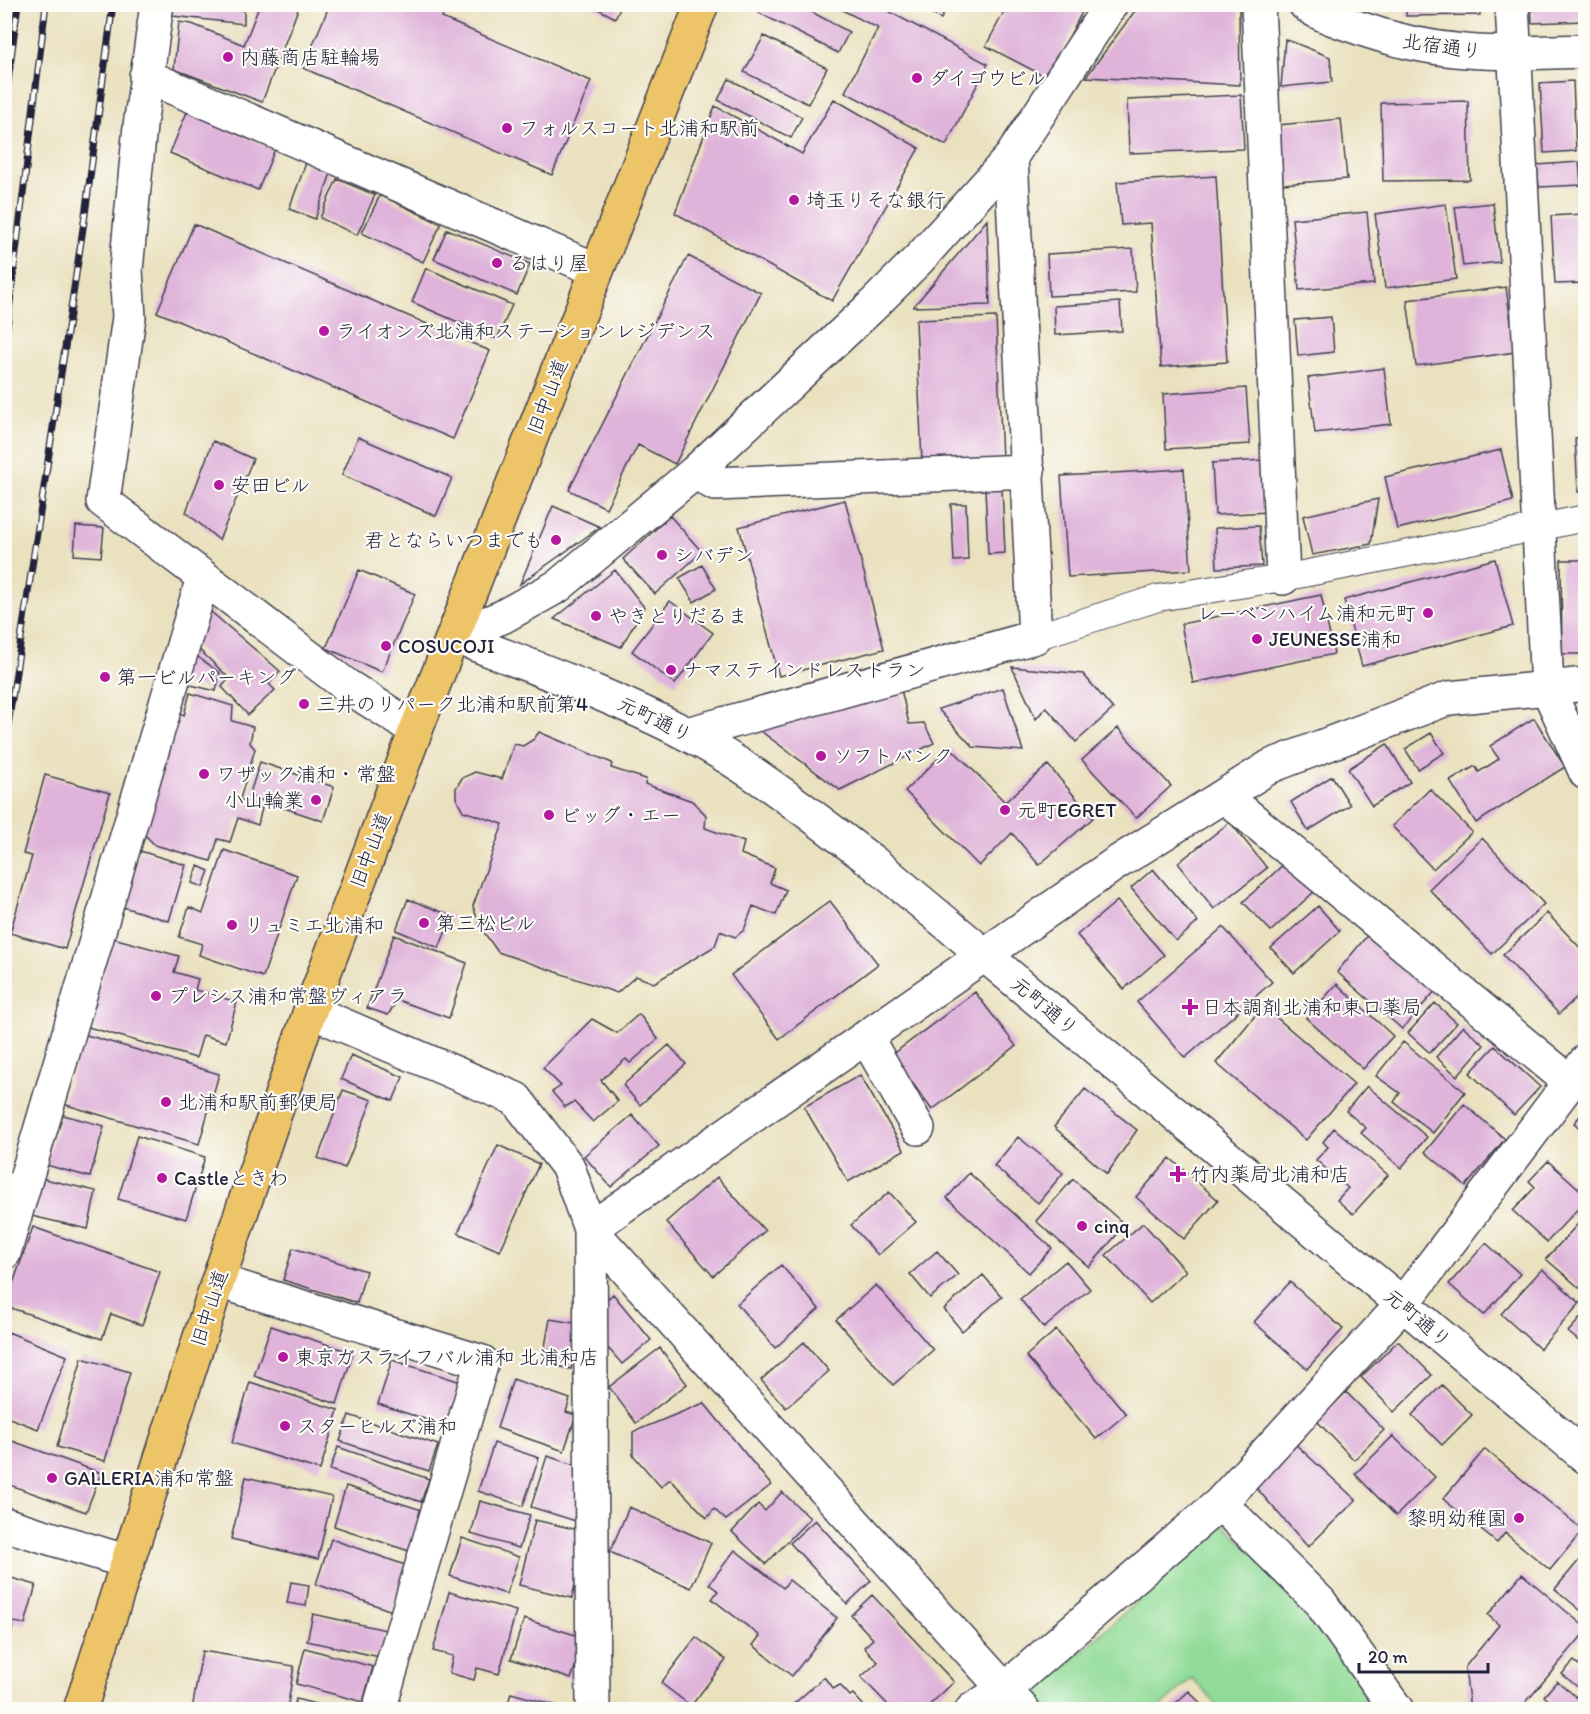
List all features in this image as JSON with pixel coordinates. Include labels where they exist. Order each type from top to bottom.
[{"type":"main road","name":"旧中山道","points":[[80,1710],[218,1281],[310,1011],[416,730],[702,4]]},
{"type":"street","points":[[157,4],[146,76],[126,270],[129,317],[103,501],[347,686],[416,730]]},
{"type":"street","points":[[454,636],[502,618],[558,586],[695,472],[919,259],[1011,157],[1111,4]]},
{"type":"street","points":[[1258,4],[1282,578]]},
{"type":"street","name":"北宿通り","points":[[1305,4],[1341,21],[1417,46],[1462,53],[1586,51]]},
{"type":"street","points":[[1512,4],[1547,687],[1586,773]]},
{"type":"street","points":[[146,76],[597,270]]},
{"type":"street","points":[[1011,157],[1035,637]]},
{"type":"street","points":[[695,472],[715,484],[1028,471]]},
{"type":"street","points":[[687,734],[1035,637],[1158,598],[1282,578],[1586,518]]},
{"type":"street","points":[[4,1253],[203,578]]},
{"type":"street","name":"元町通り","points":[[454,636],[613,698],[687,734],[779,791],[873,862],[1586,1457]]},
{"type":"street","points":[[590,1228],[1115,864],[1271,766],[1449,698],[1586,684]]},
{"type":"street","points":[[972,1710],[1014,1699],[1220,1503],[1402,1305],[1577,1071],[1224,796]]},
{"type":"street","points":[[310,1011],[516,1099],[568,1167],[590,1228],[593,1710]]},
{"type":"street","points":[[866,1037],[918,1128]]},
{"type":"street","points":[[590,1228],[1014,1699]]},
{"type":"street","points":[[218,1281],[482,1362],[379,1710]]},
{"type":"street","points":[[1220,1503],[1320,1602],[1392,1707]]},
{"type":"street","points":[[4,1524],[128,1562]]},
{"type":"green space","points":[[1223,1523],[1313,1613],[1375,1705],[1371,1710],[1221,1709],[1192,1678],[1158,1709],[1049,1709],[1035,1694]]},
{"type":"building","points":[[174,4],[244,4],[244,24],[173,16]]},
{"type":"building","name":"内藤商店駐輪場","points":[[260,4],[300,4],[262,102],[174,69],[179,22],[192,24],[244,45]]},
{"type":"building","name":"フォルスコート北浦和駅前","points":[[330,4],[447,4],[442,18],[591,81],[552,175],[303,68]]},
{"type":"building","points":[[589,4],[622,4],[615,18]]},
{"type":"building","points":[[763,4],[797,4],[849,32],[838,53],[759,13]]},
{"type":"building","name":"ダイゴウビル","points":[[845,4],[875,4],[988,64],[946,145],[845,92],[878,28],[842,10]]},
{"type":"building","points":[[921,4],[948,4],[941,19],[919,7]]},
{"type":"building","points":[[1008,4],[1086,4],[1048,78],[986,46]]},
{"type":"building","points":[[1140,4],[1229,4],[1239,9],[1240,85],[1086,77]]},
{"type":"building","points":[[1406,4],[1480,4],[1480,15],[1406,16]]},
{"type":"building","points":[[1531,4],[1584,4],[1585,21],[1532,23]]},
{"type":"building","points":[[764,36],[827,68],[808,104],[744,72]]},
{"type":"building","points":[[1285,39],[1330,57],[1332,82],[1281,87]]},
{"type":"building","points":[[729,79],[802,117],[791,138],[718,100]]},
{"type":"building","points":[[1573,81],[1576,151],[1544,153],[1540,83]]},
{"type":"building","points":[[1241,95],[1244,149],[1129,153],[1127,100]]},
{"type":"building","points":[[834,99],[919,148],[832,301],[675,213],[715,106],[802,154]]},
{"type":"building","points":[[1468,101],[1470,180],[1383,181],[1381,103]]},
{"type":"building","points":[[187,112],[275,149],[258,190],[170,153]]},
{"type":"building","points":[[1341,119],[1347,179],[1283,184],[1278,125]]},
{"type":"building","points":[[1579,162],[1581,185],[1539,187],[1537,165]]},
{"type":"building","points":[[306,163],[331,173],[315,219],[289,209]]},
{"type":"building","points":[[1216,176],[1227,362],[1161,367],[1151,223],[1121,225],[1117,182]]},
{"type":"building","points":[[337,179],[375,195],[357,235],[320,218]]},
{"type":"building","points":[[380,195],[441,224],[423,262],[362,233]]},
{"type":"building","points":[[1493,203],[1500,262],[1463,266],[1455,207]]},
{"type":"building","points":[[1446,204],[1456,279],[1385,288],[1375,214]]},
{"type":"building","points":[[1367,212],[1374,284],[1299,290],[1292,219]]},
{"type":"building","points":[[1583,214],[1586,283],[1555,284],[1551,216]]},
{"type":"building","points":[[987,220],[990,305],[913,307]]},
{"type":"building","name":"ライオンズ北浦和ステーションレジデンス","points":[[194,224],[490,351],[453,439],[157,312]]},
{"type":"building","points":[[447,229],[530,264],[517,295],[434,259]]},
{"type":"building","points":[[1133,249],[1136,292],[1049,296],[1047,254]]},
{"type":"building","points":[[688,256],[761,293],[675,464],[638,445],[606,508],[569,490]]},
{"type":"building","points":[[426,268],[512,305],[497,339],[412,302]]},
{"type":"building","points":[[1506,287],[1515,352],[1416,366],[1407,300]]},
{"type":"building","points":[[1120,302],[1122,331],[1055,335],[1054,306]]},
{"type":"building","points":[[996,317],[1002,460],[922,463],[916,320]]},
{"type":"building","points":[[1331,317],[1334,352],[1298,356],[1295,320]]},
{"type":"building","points":[[1384,368],[1391,424],[1315,433],[1308,378]]},
{"type":"building","points":[[1246,388],[1250,444],[1166,449],[1163,394]]},
{"type":"building","points":[[358,437],[452,478],[436,516],[342,475]]},
{"type":"building","points":[[1586,437],[1586,492],[1578,492],[1575,438]]},
{"type":"building","name":"安田ビル","points":[[213,441],[253,459],[219,540],[186,512]]},
{"type":"building","points":[[1501,450],[1513,501],[1397,529],[1385,477]]},
{"type":"building","points":[[1265,460],[1268,512],[1215,515],[1212,463]]},
{"type":"building","points":[[1184,469],[1191,570],[1068,577],[1061,476]]},
{"type":"building","points":[[1002,487],[1005,553],[988,554],[985,488]]},
{"type":"building","points":[[1378,499],[1371,544],[1312,555],[1303,516]]},
{"type":"building","points":[[845,500],[884,649],[779,676],[739,527]]},
{"type":"building","points":[[951,504],[966,504],[968,560],[954,561]]},
{"type":"building","points":[[553,506],[600,527],[520,584]]},
{"type":"building","name":"シバデン","points":[[670,516],[702,552],[655,594],[623,559]]},
{"type":"building","points":[[76,526],[104,528],[101,557],[74,555]]},
{"type":"building","points":[[1259,526],[1262,566],[1217,568],[1215,528]]},
{"type":"building","name":"レーベンハイム浦和元町","points":[[1495,559],[1513,626],[1362,666],[1344,600]]},
{"type":"building","points":[[1561,560],[1586,560],[1586,654],[1562,654]]},
{"type":"building","points":[[702,565],[716,589],[694,602],[679,578]]},
{"type":"building","points":[[359,570],[415,594],[382,672],[326,648]]},
{"type":"building","points":[[615,570],[644,607],[621,647],[554,619]]},
{"type":"building","name":"JEUNESSE浦和","points":[[1321,595],[1334,654],[1193,683],[1181,624]]},
{"type":"building","points":[[670,601],[713,633],[675,684],[632,651]]},
{"type":"building","points":[[210,611],[280,671],[269,684],[275,690],[248,715],[222,687],[229,678],[188,639]]},
{"type":"building","points":[[187,649],[220,673],[216,691],[178,682]]},
{"type":"building","points":[[1012,667],[1083,674],[1113,709],[1076,742],[1046,707],[1036,719]]},
{"type":"building","points":[[1003,688],[1023,751],[973,747],[938,709]]},
{"type":"building","points":[[901,689],[909,724],[924,723],[934,743],[840,790],[758,729]]},
{"type":"building","name":"ワザック浦和・常盤","points":[[190,693],[233,706],[232,721],[253,727],[250,743],[255,749],[240,799],[262,808],[258,825],[238,818],[230,842],[218,839],[211,861],[155,845],[143,833],[177,712],[184,715]]},
{"type":"building","points":[[1534,718],[1565,767],[1476,823],[1450,781],[1475,766],[1479,772],[1499,759],[1490,746]]},
{"type":"building","points":[[1118,728],[1171,786],[1136,818],[1082,760]]},
{"type":"building","points":[[539,732],[612,763],[611,768],[646,779],[645,784],[692,801],[706,815],[705,828],[744,842],[741,854],[775,868],[770,883],[786,890],[776,915],[753,906],[744,930],[735,937],[720,931],[715,946],[654,983],[636,976],[617,993],[498,952],[480,927],[473,906],[503,824],[463,811],[456,798],[456,788],[462,778],[475,772],[502,779],[514,744],[523,746],[534,739]]},
{"type":"building","points":[[1431,733],[1444,753],[1418,769],[1405,749]]},
{"type":"building","points":[[1387,744],[1410,782],[1372,806],[1348,769]]},
{"type":"building","name":"元町EGRET","points":[[950,747],[1005,802],[1048,765],[1093,818],[1039,865],[1012,833],[979,866],[905,791]]},
{"type":"building","points":[[260,762],[334,787],[323,821],[249,796]]},
{"type":"building","points":[[45,775],[110,793],[65,949],[10,933],[32,856],[23,854]]},
{"type":"building","points":[[1332,776],[1350,805],[1308,831],[1291,802]]},
{"type":"building","points":[[1430,789],[1472,832],[1433,869],[1392,826]]},
{"type":"building","points":[[1230,822],[1267,868],[1214,909],[1178,863]]},
{"type":"building","points":[[1482,838],[1544,904],[1492,954],[1429,889]]},
{"type":"building","name":"リュミエ北浦和","points":[[224,850],[297,875],[263,977],[199,955],[202,944],[179,937],[189,907],[203,913]]},
{"type":"building","points":[[140,851],[186,865],[169,921],[123,907]]},
{"type":"building","points":[[1287,861],[1315,891],[1271,931],[1243,902]]},
{"type":"building","points":[[198,866],[209,871],[203,887],[192,883]]},
{"type":"building","points":[[1153,869],[1198,922],[1176,941],[1131,888]]},
{"type":"building","name":"第三松ビル","points":[[408,899],[452,916],[439,948],[396,930]]},
{"type":"building","points":[[830,901],[878,964],[779,1039],[731,975]]},
{"type":"building","points":[[1117,901],[1164,955],[1124,989],[1077,935]]},
{"type":"building","points":[[1318,906],[1340,931],[1294,973],[1271,948]]},
{"type":"building","points":[[1547,913],[1586,954],[1586,988],[1559,1014],[1503,955]]},
{"type":"building","points":[[1223,927],[1272,982],[1185,1058],[1137,1002]]},
{"type":"building","points":[[1370,932],[1436,990],[1402,1029],[1337,972]]},
{"type":"building","points":[[394,935],[467,963],[449,1018],[397,1000],[388,1015],[367,1008]]},
{"type":"building","name":"プレシス浦和常盤ヴィアラ","points":[[113,938],[179,956],[174,972],[198,979],[195,990],[237,1002],[226,1042],[203,1035],[196,1058],[88,1027]]},
{"type":"building","points":[[1337,984],[1393,1036],[1363,1069],[1306,1018]]},
{"type":"building","points":[[975,992],[1016,1046],[932,1110],[892,1055]]},
{"type":"building","points":[[1435,1003],[1457,1023],[1430,1053],[1408,1033]]},
{"type":"building","points":[[1263,1006],[1354,1084],[1306,1140],[1216,1063]]},
{"type":"building","points":[[639,1014],[658,1039],[630,1063],[626,1059],[601,1080],[618,1101],[593,1122],[574,1102],[565,1107],[552,1092],[561,1086],[543,1068],[592,1019],[617,1033]]},
{"type":"building","points":[[1463,1026],[1484,1045],[1457,1076],[1436,1057]]},
{"type":"building","points":[[83,1034],[219,1074],[199,1144],[63,1104]]},
{"type":"building","points":[[1403,1042],[1465,1092],[1433,1133],[1394,1102],[1400,1093],[1376,1076]]},
{"type":"building","points":[[669,1045],[686,1064],[640,1105],[623,1085]]},
{"type":"building","points":[[1495,1046],[1540,1087],[1514,1115],[1470,1073]]},
{"type":"building","points":[[351,1055],[403,1077],[393,1101],[341,1079]]},
{"type":"building","points":[[860,1075],[904,1150],[848,1182],[804,1107]]},
{"type":"building","points":[[1367,1086],[1427,1137],[1401,1168],[1361,1133],[1366,1128],[1346,1111]]},
{"type":"building","points":[[1085,1089],[1137,1130],[1107,1174],[1054,1127]]},
{"type":"building","points":[[343,1090],[372,1100],[345,1168],[318,1158]]},
{"type":"building","points":[[1464,1104],[1505,1139],[1466,1186],[1425,1152]]},
{"type":"building","points":[[1586,1109],[1586,1134],[1574,1123]]},
{"type":"building","points":[[60,1114],[104,1126],[90,1177],[46,1165]]},
{"type":"building","points":[[632,1115],[659,1146],[611,1187],[584,1156]]},
{"type":"building","points":[[1334,1128],[1388,1175],[1353,1214],[1337,1200],[1348,1188],[1316,1160],[1328,1147],[1323,1142]]},
{"type":"building","name":"Castleときわ","points":[[137,1136],[205,1157],[186,1219],[118,1199]]},
{"type":"building","points":[[1018,1137],[1063,1173],[1038,1203],[994,1166]]},
{"type":"building","points":[[498,1145],[539,1164],[500,1251],[458,1233]]},
{"type":"building","points":[[1170,1158],[1218,1200],[1184,1239],[1136,1197]]},
{"type":"building","points":[[1548,1161],[1586,1195],[1586,1200],[1547,1242],[1513,1211],[1535,1187],[1529,1181]]},
{"type":"building","points":[[969,1173],[1052,1248],[1029,1273],[947,1198]]},
{"type":"building","points":[[36,1177],[96,1191],[88,1229],[27,1215]]},
{"type":"building","points":[[717,1177],[765,1231],[713,1276],[666,1222]]},
{"type":"building","points":[[1073,1179],[1125,1225],[1089,1267],[1036,1221]]},
{"type":"building","points":[[889,1192],[916,1222],[878,1255],[851,1225]]},
{"type":"building","points":[[1586,1215],[1586,1287],[1583,1291],[1546,1259]]},
{"type":"building","points":[[1143,1223],[1186,1271],[1150,1303],[1106,1255]]},
{"type":"building","points":[[33,1227],[160,1272],[142,1325],[111,1314],[102,1339],[5,1306]]},
{"type":"building","points":[[1486,1243],[1520,1274],[1484,1315],[1449,1284]]},
{"type":"building","points":[[293,1248],[366,1271],[357,1303],[283,1280]]},
{"type":"building","points":[[937,1251],[958,1275],[930,1298],[910,1274]]},
{"type":"building","points":[[1066,1261],[1090,1289],[1044,1328],[1020,1299]]},
{"type":"building","points":[[781,1265],[819,1309],[775,1348],[737,1304]]},
{"type":"building","points":[[1542,1269],[1580,1303],[1540,1349],[1501,1314]]},
{"type":"building","points":[[983,1275],[1002,1297],[962,1331],[944,1309]]},
{"type":"building","points":[[1290,1282],[1343,1329],[1307,1369],[1254,1322]]},
{"type":"building","points":[[876,1285],[933,1350],[893,1385],[836,1320]]},
{"type":"building","points":[[613,1294],[651,1340],[622,1364],[601,1340],[600,1306]]},
{"type":"building","points":[[1586,1312],[1586,1347],[1568,1332]]},
{"type":"building","points":[[550,1319],[580,1324],[571,1369],[542,1363]]},
{"type":"building","points":[[271,1326],[353,1353],[337,1404],[254,1376]]},
{"type":"building","points":[[1056,1330],[1126,1414],[1096,1439],[1026,1356]]},
{"type":"building","points":[[8,1332],[67,1356],[38,1429],[4,1416],[4,1342]]},
{"type":"building","points":[[1398,1341],[1432,1375],[1394,1412],[1361,1377]]},
{"type":"building","points":[[804,1342],[829,1371],[786,1408],[761,1380]]},
{"type":"building","points":[[660,1348],[687,1384],[636,1423],[609,1387]]},
{"type":"building","points":[[82,1358],[130,1372],[105,1461],[57,1447]]},
{"type":"building","points":[[392,1360],[461,1382],[446,1426],[378,1404]]},
{"type":"building","points":[[513,1379],[570,1399],[566,1412],[576,1415],[564,1451],[497,1428]]},
{"type":"building","name":"スターヒルズ浦和","points":[[250,1382],[338,1410],[320,1470],[232,1443]]},
{"type":"building","points":[[1442,1385],[1472,1415],[1442,1445],[1412,1415]]},
{"type":"building","points":[[1346,1392],[1384,1430],[1354,1460],[1317,1421]]},
{"type":"building","points":[[704,1403],[771,1485],[726,1520],[714,1509],[707,1518],[670,1479],[661,1487],[633,1455],[633,1432]]},
{"type":"building","points":[[349,1415],[438,1445],[429,1471],[340,1441]]},
{"type":"building","points":[[1393,1436],[1435,1477],[1396,1516],[1355,1474]]},
{"type":"building","name":"GALLERIA浦和常盤","points":[[4,1438],[101,1473],[86,1512],[4,1483]]},
{"type":"building","points":[[1293,1442],[1356,1500],[1308,1547],[1251,1482]]},
{"type":"building","points":[[494,1443],[539,1458],[523,1506],[478,1491]]},
{"type":"building","points":[[338,1447],[429,1479],[421,1502],[330,1470]]},
{"type":"building","points":[[1485,1449],[1583,1530],[1550,1570],[1505,1533],[1497,1543],[1443,1499]]},
{"type":"building","points":[[547,1456],[584,1468],[579,1522],[531,1507]]},
{"type":"building","points":[[246,1477],[332,1497],[318,1559],[231,1539]]},
{"type":"building","points":[[346,1486],[425,1511],[412,1552],[334,1526]]},
{"type":"building","points":[[782,1492],[810,1518],[766,1564],[732,1532],[758,1504],[765,1511]]},
{"type":"building","points":[[480,1501],[530,1515],[519,1548],[471,1534]]},
{"type":"building","points":[[629,1507],[711,1543],[691,1588],[610,1552]]},
{"type":"building","points":[[535,1520],[587,1532],[572,1598],[519,1585]]},
{"type":"building","points":[[815,1520],[871,1581],[847,1604],[790,1543]]},
{"type":"building","points":[[462,1538],[519,1557],[506,1594],[450,1576]]},
{"type":"building","points":[[331,1539],[408,1566],[392,1611],[316,1584]]},
{"type":"building","points":[[735,1550],[783,1588],[789,1580],[837,1618],[792,1676],[753,1645],[760,1636],[712,1599],[718,1591],[709,1584]]},
{"type":"building","points":[[1586,1552],[1586,1615],[1555,1589]]},
{"type":"building","points":[[1522,1574],[1586,1628],[1586,1631],[1522,1707],[1470,1710],[1465,1667],[1499,1625],[1488,1615]]},
{"type":"building","points":[[4,1576],[36,1585],[25,1624],[14,1622],[5,1654]]},
{"type":"building","points":[[291,1582],[309,1585],[306,1606],[287,1603]]},
{"type":"building","points":[[449,1592],[516,1611],[499,1674],[477,1668],[474,1680],[449,1673],[453,1656],[433,1651]]},
{"type":"building","points":[[872,1595],[954,1682],[924,1710],[893,1710],[861,1677],[878,1662],[864,1647],[873,1639],[851,1615]]},
{"type":"building","points":[[313,1614],[386,1630],[380,1657],[307,1641]]},
{"type":"building","points":[[524,1619],[585,1638],[571,1679],[511,1659]]},
{"type":"building","points":[[696,1637],[726,1660],[691,1706],[661,1683]]},
{"type":"building","points":[[305,1648],[373,1667],[363,1702],[296,1684]]},
{"type":"building","points":[[202,1651],[294,1666],[287,1710],[192,1710]]},
{"type":"building","points":[[1574,1661],[1586,1671],[1586,1694],[1562,1674]]},
{"type":"building","points":[[824,1677],[833,1689],[840,1685],[864,1706],[860,1710],[787,1710]]},
{"type":"building","points":[[1557,1681],[1586,1705],[1586,1710],[1560,1710],[1544,1696]]},
{"type":"building","points":[[1189,1691],[1206,1710],[1168,1710]]},
{"type":"building","points":[[511,1693],[569,1709],[569,1710],[506,1710]]},
{"type":"building","points":[[296,1699],[335,1709],[335,1710],[293,1710]]},
{"type":"railway","points":[[4,113],[18,4]]},
{"type":"railway","points":[[4,352],[46,4]]},
{"type":"railway","points":[[4,752],[85,215],[113,4]]},
{"type":"place","name":"内藤商店駐輪場","points":[[228,57]]},
{"type":"place","name":"ダイゴウビル","points":[[917,78]]},
{"type":"place","name":"フォルスコート北浦和駅前","points":[[507,128]]},
{"type":"place","name":"埼玉りそな銀行","points":[[794,200]]},
{"type":"place","name":"るはり屋","points":[[497,263]]},
{"type":"place","name":"ライオンズ北浦和ステーションレジデンス","points":[[324,331]]},
{"type":"place","name":"安田ビル","points":[[219,485]]},
{"type":"place","name":"君とならいつまでも","points":[[556,540]]},
{"type":"place","name":"シバデン","points":[[662,555]]},
{"type":"place","name":"レーベンハイム浦和元町","points":[[1428,613]]},
{"type":"place","name":"やきとりだるま","points":[[596,616]]},
{"type":"place","name":"JEUNESSE浦和","points":[[1257,639]]},
{"type":"place","name":"COSUCOJI","points":[[386,646]]},
{"type":"place","name":"ナマステインドレストラン","points":[[671,670]]},
{"type":"place","name":"第一ビルパーキング","points":[[105,677]]},
{"type":"place","name":"三井のリパーク北浦和駅前第4","points":[[304,704]]},
{"type":"place","name":"ソフトバンク","points":[[821,756]]},
{"type":"place","name":"ワザック浦和・常盤","points":[[204,774]]},
{"type":"place","name":"小山輪業","points":[[316,800]]},
{"type":"place","name":"元町EGRET","points":[[1005,810]]},
{"type":"place","name":"ビッグ・エー","points":[[549,815]]},
{"type":"place","name":"第三松ビル","points":[[424,923]]},
{"type":"place","name":"リュミエ北浦和","points":[[232,925]]},
{"type":"place","name":"プレシス浦和常盤ヴィアラ","points":[[156,996]]},
{"type":"place","name":"日本調剤北浦和東口薬局","points":[[1190,1007]]},
{"type":"place","name":"北浦和駅前郵便局","points":[[166,1102]]},
{"type":"place","name":"竹内薬局北浦和店","points":[[1178,1174]]},
{"type":"place","name":"Castleときわ","points":[[162,1178]]},
{"type":"place","name":"cinq","points":[[1082,1226]]},
{"type":"place","name":"東京ガスライフバル浦和 北浦和店","points":[[283,1357]]},
{"type":"place","name":"スターヒルズ浦和","points":[[285,1426]]},
{"type":"place","name":"GALLERIA浦和常盤","points":[[52,1478]]},
{"type":"place","name":"黎明幼稚園","points":[[1519,1518]]}]
